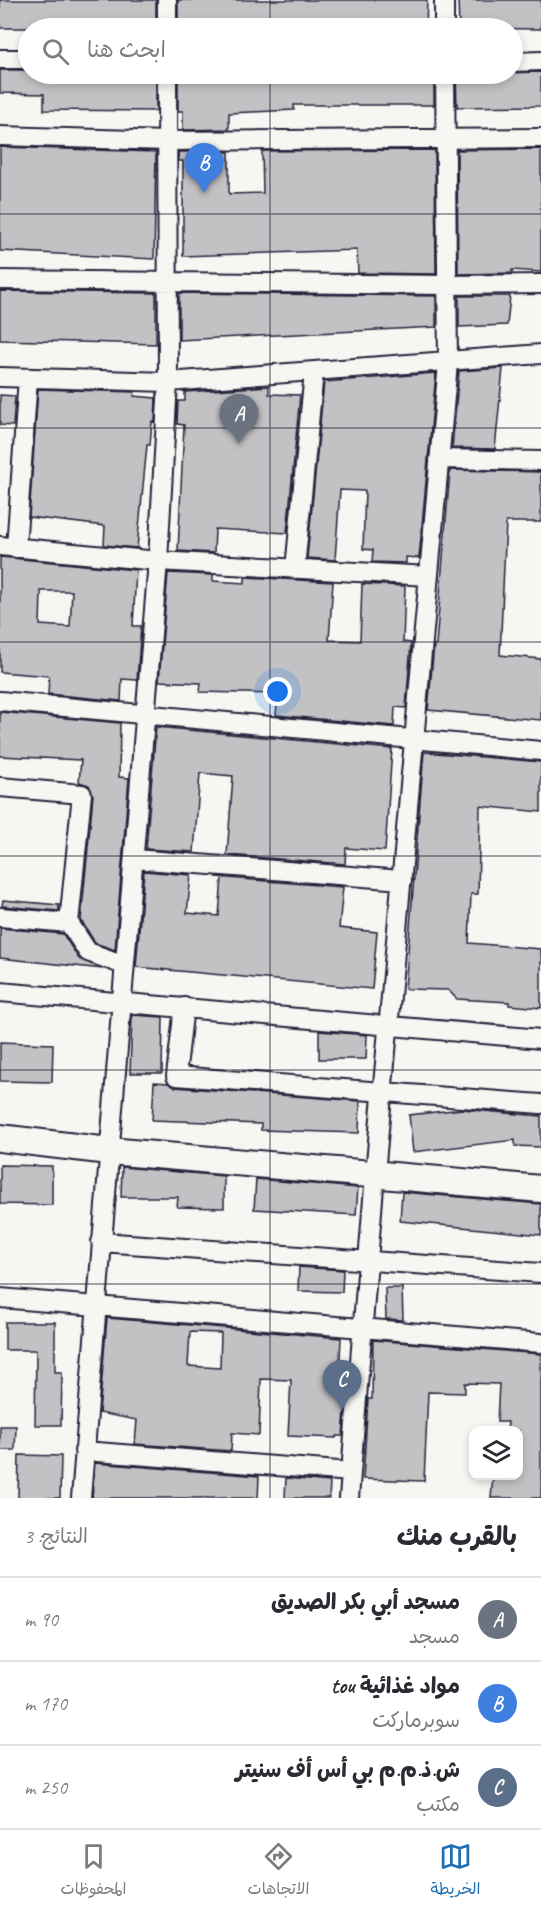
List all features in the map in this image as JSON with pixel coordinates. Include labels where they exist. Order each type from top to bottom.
[{"type":"street","points":[[167,0],[167,18]]},
{"type":"street","points":[[444,0],[444,18]]},
{"type":"street","points":[[0,59],[18,59]]},
{"type":"street","points":[[523,62],[541,61]]},
{"type":"street","points":[[81,1498],[158,561],[168,382],[167,84]]},
{"type":"street","points":[[349,1498],[382,1090],[448,363],[445,84]]},
{"type":"street","points":[[0,136],[167,141],[541,138]]},
{"type":"street","points":[[0,280],[168,284],[541,284]]},
{"type":"street","points":[[0,377],[168,382],[448,363],[541,354]]},
{"type":"street","points":[[295,569],[314,372]]},
{"type":"street","points":[[28,378],[8,547],[158,561],[429,576]]},
{"type":"street","points":[[439,459],[541,461]]},
{"type":"street","points":[[0,701],[541,751]]},
{"type":"street","points":[[0,787],[81,794],[69,923],[88,952],[124,965]]},
{"type":"street","points":[[134,859],[402,879]]},
{"type":"street","points":[[0,917],[69,923]]},
{"type":"street","points":[[0,992],[541,1039]]},
{"type":"street","points":[[184,1007],[176,1076],[541,1104]]},
{"type":"street","points":[[0,1138],[109,1151],[541,1189]]},
{"type":"street","points":[[102,1242],[541,1273]]},
{"type":"street","points":[[0,1298],[541,1343]]},
{"type":"street","points":[[84,1451],[351,1472]]},
{"type":"building","points":[[0,0],[156,0],[156,18],[18,18],[18,28],[0,28]]},
{"type":"building","points":[[178,0],[427,0],[426,18],[178,18]]},
{"type":"building","points":[[458,0],[541,0],[541,29],[523,29],[523,18],[459,18]]},
{"type":"building","points":[[0,70],[18,70],[18,84],[156,84],[156,111],[44,110],[44,94],[0,93]]},
{"type":"building","points":[[523,72],[541,72],[541,106],[457,107],[456,84],[523,84]]},
{"type":"building","points":[[178,84],[434,84],[434,105],[294,105],[294,110],[229,113],[229,129],[183,130],[183,111],[178,111]]},
{"type":"building","points":[[0,147],[156,152],[154,259],[0,251]]},
{"type":"building","points":[[541,149],[541,272],[512,270],[512,273],[458,274],[457,150]]},
{"type":"building","points":[[435,150],[436,274],[358,273],[357,250],[183,256],[183,161],[179,161],[178,152],[229,152],[229,194],[263,193],[262,151]]},
{"type":"building","points":[[0,291],[156,293],[156,344],[0,340]]},
{"type":"building","points":[[179,293],[436,296],[436,327],[179,340]]},
{"type":"building","points":[[459,296],[510,296],[507,325],[459,327]]},
{"type":"building","points":[[503,368],[495,449],[452,448],[459,371]]},
{"type":"building","points":[[436,373],[419,558],[406,557],[406,563],[372,562],[373,550],[363,549],[365,491],[340,490],[335,560],[307,558],[324,382]]},
{"type":"building","points":[[269,386],[269,394],[300,395],[287,533],[215,529],[214,553],[178,551],[184,425],[177,424],[178,401],[185,401],[185,392]]},
{"type":"building","points":[[38,389],[135,392],[134,396],[156,398],[155,422],[152,421],[150,445],[147,445],[137,548],[104,545],[105,526],[29,517]]},
{"type":"building","points":[[0,395],[15,396],[13,426],[0,425]]},
{"type":"building","points":[[450,470],[541,472],[541,522],[506,522],[500,655],[541,659],[541,720],[428,710],[434,645],[436,645]]},
{"type":"building","points":[[0,557],[136,570],[133,626],[141,626],[137,680],[122,679],[121,701],[48,694],[49,676],[0,672]],"holes":[[[41,591],[72,591],[70,627],[40,625]]]},
{"type":"building","points":[[168,573],[213,575],[213,581],[245,583],[245,577],[333,582],[329,640],[360,641],[362,584],[405,586],[403,642],[411,643],[406,708],[395,707],[394,726],[276,715],[278,694],[200,692],[201,683],[159,681]]},
{"type":"building","points":[[0,712],[120,723],[119,777],[129,778],[115,950],[95,943],[81,920],[93,795],[89,785],[79,782],[81,760],[0,756]]},
{"type":"building","points":[[156,727],[392,749],[385,851],[346,848],[345,864],[227,855],[233,776],[200,773],[194,852],[146,849]]},
{"type":"building","points":[[424,752],[541,762],[541,812],[480,806],[478,894],[471,894],[469,943],[541,949],[541,1008],[509,1005],[509,1002],[457,999],[448,990],[405,989]]},
{"type":"building","points":[[144,871],[191,875],[187,913],[219,916],[222,877],[343,887],[339,928],[377,932],[372,989],[136,967]]},
{"type":"building","points":[[3,900],[59,905],[59,911],[2,906]]},
{"type":"building","points":[[0,928],[63,934],[79,959],[103,969],[0,958]]},
{"type":"building","points":[[132,1015],[163,1017],[162,1073],[130,1073]]},
{"type":"building","points":[[319,1031],[367,1035],[366,1059],[319,1059]]},
{"type":"building","points":[[0,1042],[53,1044],[52,1082],[0,1081]]},
{"type":"building","points":[[154,1082],[168,1083],[175,1087],[360,1101],[359,1133],[261,1130],[261,1124],[152,1120]]},
{"type":"building","points":[[462,1109],[541,1116],[541,1147],[515,1146],[515,1140],[413,1152],[409,1115]]},
{"type":"building","points":[[0,1165],[52,1166],[52,1205],[0,1204]]},
{"type":"building","points":[[122,1167],[224,1176],[224,1208],[177,1207],[178,1197],[121,1197]]},
{"type":"building","points":[[256,1179],[358,1188],[356,1215],[254,1209]]},
{"type":"building","points":[[402,1192],[541,1204],[541,1235],[400,1221]]},
{"type":"building","points":[[299,1267],[343,1270],[342,1292],[298,1291]]},
{"type":"building","points":[[385,1288],[402,1288],[403,1320],[386,1319]]},
{"type":"building","points":[[107,1318],[341,1338],[338,1398],[346,1398],[343,1436],[336,1436],[336,1438],[288,1436],[291,1380],[261,1379],[259,1435],[232,1433],[231,1451],[135,1444],[137,1420],[99,1413]],"holes":[[[190,1332],[221,1333],[220,1368],[188,1366]]]},
{"type":"building","points":[[5,1322],[55,1322],[55,1372],[62,1372],[61,1425],[35,1425],[36,1350],[5,1350]]},
{"type":"building","points":[[373,1340],[541,1354],[541,1498],[491,1498],[493,1480],[523,1480],[523,1426],[508,1426],[508,1422],[497,1422],[499,1384],[465,1383],[465,1393],[428,1392],[424,1481],[363,1479],[368,1399],[372,1399]]},
{"type":"building","points":[[0,1426],[16,1426],[15,1450],[0,1450]]},
{"type":"building","points":[[19,1455],[61,1456],[60,1498],[18,1498]]},
{"type":"building","points":[[95,1463],[259,1476],[258,1498],[92,1498]]},
{"type":"building","points":[[286,1478],[330,1482],[329,1498],[285,1498]]},
{"type":"place","name":"مواد غذائية tou","points":[[204,193]]},
{"type":"place","name":"مسجد أبي بكر الصديق","points":[[239,444]]},
{"type":"place","name":"ش.ذ.م.م بي أس أف سنيتر","points":[[342,1410]]}]
